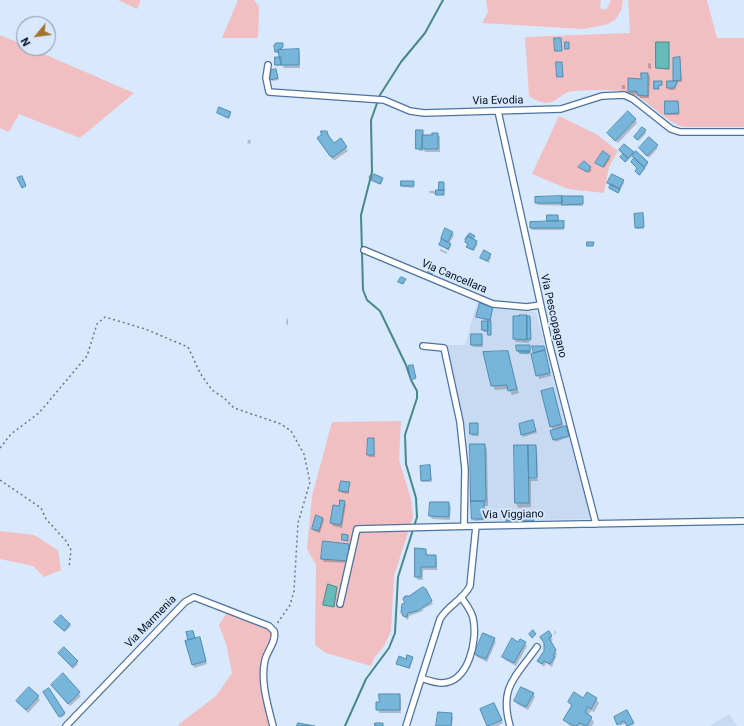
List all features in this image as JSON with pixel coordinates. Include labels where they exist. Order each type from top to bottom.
[{"type":"street","name":"Via Evodia","points":[[268,65],[266,78],[269,92],[384,100],[416,113],[561,109],[602,96],[624,95],[633,99],[671,129],[680,132],[744,132]]},
{"type":"street","name":"Via Pescopagano","points":[[498,111],[540,305],[596,524]]},
{"type":"street","name":"Via Cancellara","points":[[364,250],[493,304],[527,308],[540,305]]},
{"type":"street","points":[[423,346],[444,348],[460,422],[465,468],[464,526]]},
{"type":"street","name":"Via Viggiano","points":[[406,726],[440,620],[468,589],[471,582],[476,526],[744,521]]},
{"type":"street","points":[[340,604],[356,529],[476,526]]},
{"type":"street","points":[[421,678],[436,682],[445,682],[456,676],[469,661],[473,645],[474,623],[470,610],[461,597]]},
{"type":"street","name":"Via Marmenia","points":[[66,726],[189,598],[199,598],[273,629]]},
{"type":"street","points":[[273,629],[275,638],[266,656],[264,670],[266,694],[273,726]]},
{"type":"street","points":[[510,726],[506,705],[507,692],[537,647]]},
{"type":"path","points":[[0,448],[11,434],[39,413],[87,356],[97,324],[105,317],[145,329],[188,347],[200,373],[212,390],[224,398],[234,408],[281,424],[291,431],[304,454],[310,482],[298,523],[294,591],[290,605],[273,629]]},
{"type":"path","points":[[0,480],[41,508],[46,519],[66,541],[71,550],[69,568]]},
{"type":"shaded area","points":[[118,0],[141,0],[137,9]]},
{"type":"shaded area","points":[[238,0],[254,0],[259,7],[258,38],[222,38]]},
{"type":"shaded area","points":[[486,0],[601,0],[600,8],[606,10],[611,0],[623,0],[621,11],[615,20],[608,24],[584,29],[482,23],[488,12]]},
{"type":"shaded area","points":[[628,0],[707,0],[717,38],[744,38],[744,127],[683,127],[675,124],[640,98],[633,94],[621,91],[574,91],[568,92],[554,101],[545,103],[529,96],[525,37],[630,33]]},
{"type":"shaded area","points":[[0,35],[16,42],[16,56],[48,56],[134,93],[80,138],[19,114],[9,132],[0,128]]},
{"type":"shaded area","points":[[656,42],[669,42],[669,69],[656,68]]},
{"type":"shaded area","points":[[559,116],[596,134],[618,151],[609,167],[604,193],[568,189],[532,174]]},
{"type":"shaded area","points":[[477,302],[502,309],[536,312],[591,519],[470,521],[467,436],[446,345],[465,345]]},
{"type":"shaded area","points":[[401,421],[399,460],[411,499],[413,517],[394,576],[391,631],[384,646],[374,658],[371,666],[326,653],[315,645],[316,565],[307,549],[312,496],[332,422]]},
{"type":"shaded area","points":[[0,531],[34,535],[58,550],[61,570],[44,577],[33,566],[0,559]]},
{"type":"shaded area","points":[[328,584],[337,587],[334,607],[323,605]]},
{"type":"shaded area","points":[[228,611],[273,629],[265,662],[272,726],[179,726],[179,724],[216,696],[232,673],[226,644],[219,625]]},
{"type":"shaded area","points":[[729,714],[737,726],[710,726]]},
{"type":"building","points":[[554,38],[561,38],[562,51],[555,51]]},
{"type":"building","points":[[565,42],[569,42],[569,49],[565,49]]},
{"type":"building","points":[[276,43],[283,43],[283,47],[278,50],[278,52],[275,52],[274,46]]},
{"type":"building","points":[[299,49],[299,65],[281,65],[278,50]]},
{"type":"building","points":[[275,57],[281,57],[281,65],[275,65]]},
{"type":"building","points":[[680,57],[681,80],[673,81],[673,58]]},
{"type":"building","points":[[556,62],[562,62],[563,77],[557,77]]},
{"type":"building","points":[[276,69],[278,78],[270,80],[268,71]]},
{"type":"building","points":[[641,73],[648,73],[648,96],[637,95],[637,91],[628,92],[628,78],[641,79]]},
{"type":"building","points":[[654,81],[662,81],[662,85],[658,86],[659,89],[654,89]]},
{"type":"building","points":[[667,81],[677,81],[677,83],[674,88],[667,88]]},
{"type":"building","points":[[665,101],[678,101],[679,113],[665,114]]},
{"type":"building","points":[[219,107],[231,112],[228,118],[217,113]]},
{"type":"building","points":[[628,111],[636,119],[615,141],[607,133]]},
{"type":"building","points":[[642,127],[646,130],[637,140],[634,137]]},
{"type":"building","points":[[416,130],[423,130],[422,149],[416,149]]},
{"type":"building","points":[[321,131],[327,131],[334,143],[341,138],[347,147],[333,157],[330,156],[317,138],[321,135]]},
{"type":"building","points":[[432,133],[438,133],[438,149],[422,149],[422,135],[432,135]]},
{"type":"building","points":[[649,137],[658,145],[647,156],[639,148]]},
{"type":"building","points":[[624,144],[634,152],[628,158],[619,150]]},
{"type":"building","points":[[603,151],[610,156],[603,167],[595,163]]},
{"type":"building","points":[[636,151],[648,162],[644,167],[632,156]]},
{"type":"building","points":[[623,154],[628,158],[625,162],[620,157]]},
{"type":"building","points":[[634,158],[645,168],[639,175],[635,171],[637,168],[631,162]]},
{"type":"building","points":[[584,161],[591,167],[587,172],[578,167]]},
{"type":"building","points":[[374,174],[383,178],[380,184],[371,180]]},
{"type":"building","points":[[612,174],[624,180],[619,189],[607,183]]},
{"type":"building","points":[[22,176],[26,186],[22,188],[17,178]]},
{"type":"building","points":[[401,181],[414,181],[414,186],[401,186]]},
{"type":"building","points":[[439,182],[444,182],[444,190],[439,190]]},
{"type":"building","points":[[611,184],[620,189],[618,193],[609,188]]},
{"type":"building","points":[[436,190],[444,190],[444,195],[436,195]]},
{"type":"building","points":[[562,196],[583,196],[583,204],[562,205]]},
{"type":"building","points":[[562,196],[562,203],[535,203],[535,197]]},
{"type":"building","points":[[643,213],[644,227],[635,228],[634,214]]},
{"type":"building","points":[[547,215],[558,215],[558,221],[547,221]]},
{"type":"building","points":[[564,221],[564,228],[530,228],[530,222]]},
{"type":"building","points":[[445,228],[453,232],[448,242],[441,239]]},
{"type":"building","points":[[470,233],[475,236],[473,239],[468,236],[465,239]]},
{"type":"building","points":[[468,236],[477,241],[473,250],[466,247],[468,244],[465,242]]},
{"type":"building","points":[[442,239],[451,244],[448,249],[439,245]]},
{"type":"building","points":[[587,242],[594,242],[593,246],[587,246]]},
{"type":"building","points":[[484,250],[491,254],[487,261],[480,258]]},
{"type":"building","points":[[432,264],[436,266],[432,274],[428,272]]},
{"type":"building","points":[[401,277],[406,279],[403,284],[398,282]]},
{"type":"building","points":[[480,303],[493,307],[490,320],[476,317]]},
{"type":"building","points":[[527,315],[527,340],[513,339],[513,316]]},
{"type":"building","points":[[527,316],[530,316],[531,339],[527,339]]},
{"type":"building","points":[[482,321],[488,321],[488,331],[482,330]]},
{"type":"building","points":[[488,321],[491,321],[491,335],[488,335]]},
{"type":"building","points":[[471,334],[482,334],[482,345],[471,345]]},
{"type":"building","points":[[516,345],[530,345],[530,351],[517,351]]},
{"type":"building","points":[[532,346],[544,346],[545,350],[534,353]]},
{"type":"building","points":[[545,350],[550,373],[536,376],[531,354]]},
{"type":"building","points":[[508,351],[517,389],[508,391],[507,385],[491,386],[483,352]]},
{"type":"building","points":[[519,351],[529,351],[529,353],[520,353]]},
{"type":"building","points":[[413,365],[416,378],[411,380],[408,366]]},
{"type":"building","points":[[553,388],[562,424],[550,427],[541,391]]},
{"type":"building","points":[[533,420],[536,431],[521,435],[519,424]]},
{"type":"building","points":[[470,423],[478,423],[478,434],[470,434]]},
{"type":"building","points":[[566,426],[569,436],[553,440],[550,431]]},
{"type":"building","points":[[368,438],[374,438],[374,455],[367,455]]},
{"type":"building","points":[[470,444],[485,444],[486,501],[471,501]]},
{"type":"building","points":[[514,445],[528,445],[529,503],[515,503]]},
{"type":"building","points":[[528,445],[536,445],[537,478],[529,478]]},
{"type":"building","points":[[430,465],[431,480],[421,481],[420,466]]},
{"type":"building","points":[[341,481],[350,482],[348,492],[339,491]]},
{"type":"building","points":[[340,500],[345,501],[341,525],[330,523],[333,505],[339,506]]},
{"type":"building","points":[[471,501],[484,501],[484,519],[472,519]]},
{"type":"building","points":[[430,502],[449,502],[449,517],[429,516]]},
{"type":"building","points":[[534,513],[534,521],[506,521],[506,514]]},
{"type":"building","points":[[316,515],[323,518],[319,531],[312,529]]},
{"type":"building","points":[[342,534],[348,535],[348,541],[342,540]]},
{"type":"building","points":[[323,541],[349,544],[348,561],[321,559]]},
{"type":"building","points":[[415,548],[426,549],[426,555],[436,555],[436,567],[421,567],[421,577],[415,577]]},
{"type":"building","points":[[423,587],[426,589],[432,601],[417,611],[408,613],[407,617],[403,616],[401,612],[402,604],[405,603],[403,599],[405,596],[409,596]]},
{"type":"building","points":[[61,615],[70,624],[64,631],[54,622]]},
{"type":"building","points":[[533,630],[536,634],[532,638],[529,634]]},
{"type":"building","points":[[193,631],[195,638],[188,640],[186,632]]},
{"type":"building","points":[[549,631],[552,636],[549,638],[556,650],[553,656],[555,657],[550,664],[544,661],[542,664],[537,661],[544,651],[544,643],[540,637]]},
{"type":"building","points":[[483,633],[495,638],[486,659],[474,654]]},
{"type":"building","points":[[200,637],[206,661],[192,665],[185,641]]},
{"type":"building","points":[[512,638],[518,642],[520,639],[526,642],[514,663],[502,657]]},
{"type":"building","points":[[64,647],[78,661],[72,667],[58,653]]},
{"type":"building","points":[[407,655],[413,657],[409,668],[396,664],[399,656],[406,659]]},
{"type":"building","points":[[63,673],[80,692],[68,704],[51,685]]},
{"type":"building","points":[[29,687],[39,696],[26,710],[16,701]]},
{"type":"building","points":[[521,687],[534,693],[526,707],[514,701]]},
{"type":"building","points":[[49,688],[65,713],[59,717],[43,692]]},
{"type":"building","points":[[574,692],[583,698],[587,692],[597,698],[591,709],[588,707],[585,712],[592,717],[587,726],[579,723],[577,726],[574,726],[563,720],[572,705],[568,702]]},
{"type":"building","points":[[379,694],[400,694],[400,710],[376,710],[376,702],[379,702]]},
{"type":"building","points":[[494,703],[502,720],[487,726],[480,709]]},
{"type":"building","points":[[627,710],[634,723],[627,726],[624,721],[617,725],[614,717]]},
{"type":"building","points":[[438,712],[452,713],[451,726],[436,726]]},
{"type":"building","points":[[298,723],[315,726],[297,726]]},
{"type":"building","points":[[375,723],[383,723],[383,726],[375,726]]},
{"type":"waterway","points":[[345,726],[366,679],[389,648],[395,633],[398,577],[417,517],[416,498],[406,464],[405,435],[417,398],[417,391],[380,311],[367,300],[363,290],[361,215],[372,172],[371,120],[380,95],[401,62],[425,33],[443,0]]}]
